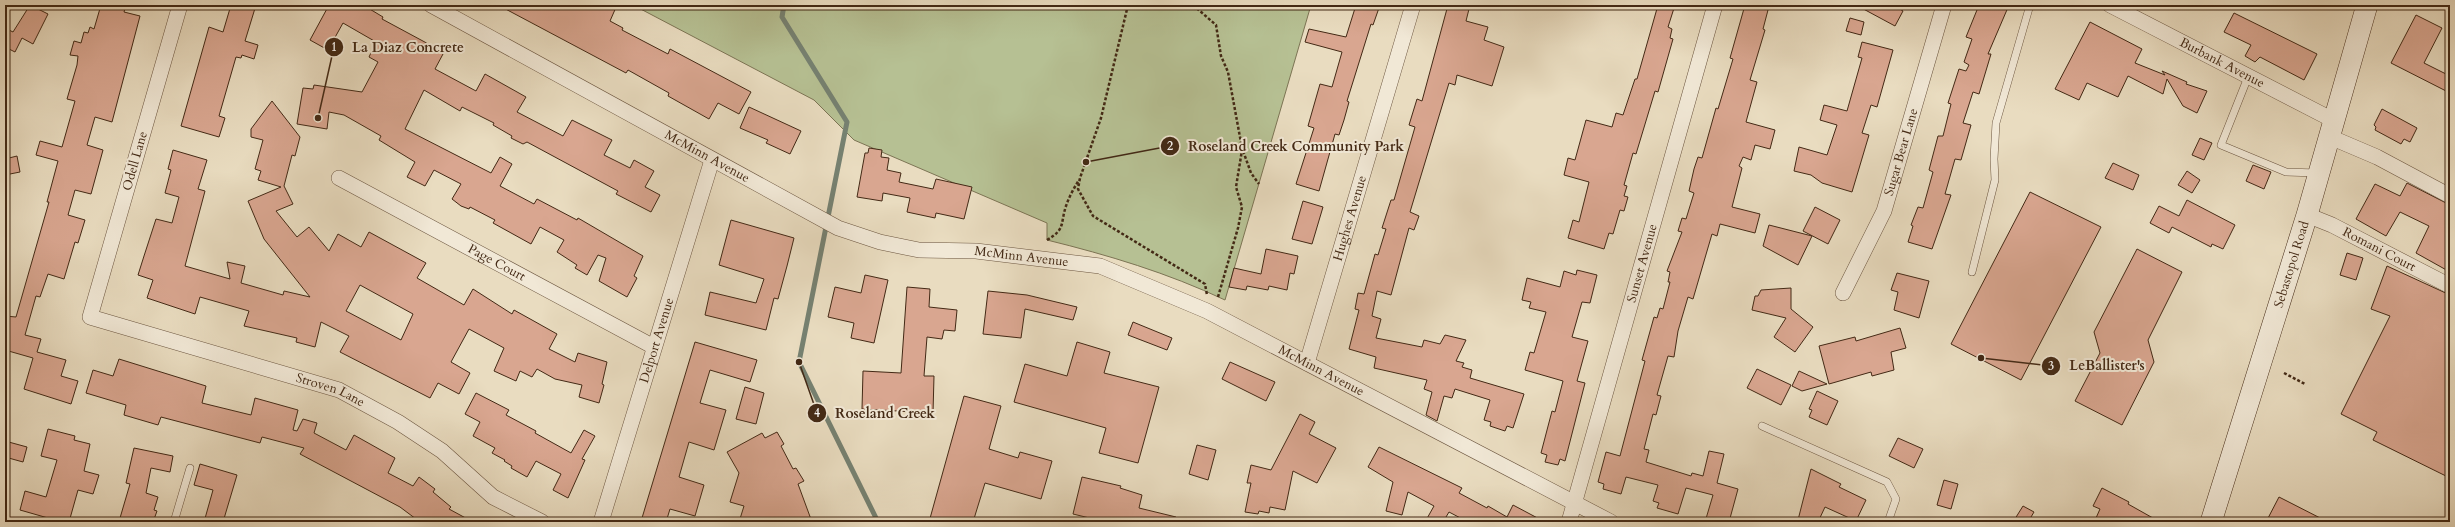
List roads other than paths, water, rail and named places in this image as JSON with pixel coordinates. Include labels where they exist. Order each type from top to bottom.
[{"type":"main road","name":"Sebastopol Road","points":[[2211,522],[2307,215],[2367,5]]},
{"type":"street","name":"Odell Lane","points":[[90,317],[180,5]]},
{"type":"street","name":"McMinn Avenue","points":[[431,5],[838,228],[880,242],[918,250],[976,251],[1100,266],[1207,311],[1611,522]]},
{"type":"street","name":"Hughes Avenue","points":[[1307,363],[1413,5]]},
{"type":"street","name":"Sunset Avenue","points":[[1569,522],[1715,5]]},
{"type":"street","name":"Sugar Bear Lane","points":[[1843,293],[1884,211],[1944,5]]},
{"type":"street","name":"Burbank Avenue","points":[[2110,5],[2248,77],[2332,129]]},
{"type":"street","points":[[2332,129],[2377,158],[2450,196]]},
{"type":"street","name":"Delport Avenue","points":[[601,522],[712,160]]},
{"type":"street","name":"Page Court","points":[[339,178],[654,347]]},
{"type":"street","name":"Romani Court","points":[[2307,215],[2332,225],[2450,286]]},
{"type":"street","name":"Stroven Lane","points":[[90,317],[339,390],[398,422],[442,451],[493,497],[542,522]]},
{"type":"lane","points":[[1972,272],[1995,180],[1994,159],[1996,123],[2030,5]]},
{"type":"lane","points":[[2248,77],[2221,145],[2286,172],[2319,174]]},
{"type":"lane","points":[[1762,426],[1887,482],[1896,499],[1888,522]]},
{"type":"lane","points":[[174,522],[190,468]]},
{"type":"waterway","points":[[784,5],[782,17],[847,122],[799,362],[878,522]]},
{"type":"place","name":"La Diaz Concrete","points":[[318,118]]},
{"type":"place","name":"Roseland Creek Community Park","points":[[1086,162]]},
{"type":"place","name":"LeBallister's","points":[[1981,358]]},
{"type":"place","name":"Roseland Creek","points":[[799,362]]}]
